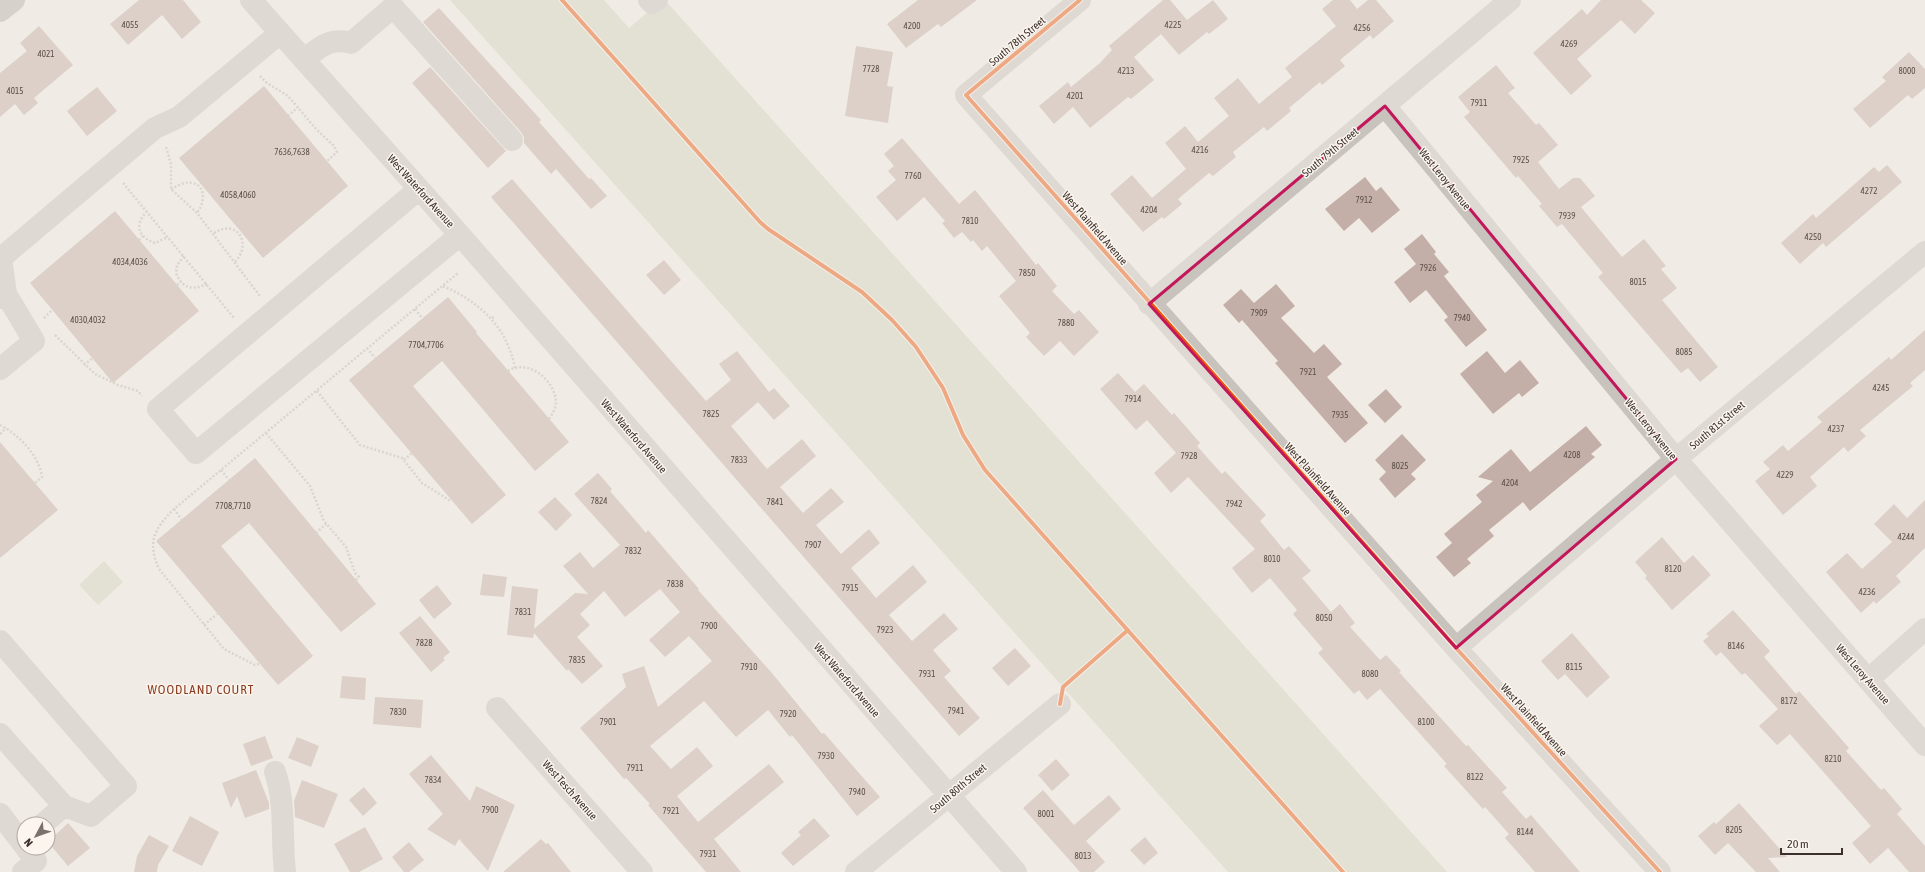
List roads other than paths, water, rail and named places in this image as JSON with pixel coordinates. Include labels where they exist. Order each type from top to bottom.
[{"type":"main road","points":[[0,11],[14,0]]},
{"type":"street","name":"West Waterford Avenue","points":[[251,0],[460,235],[1016,872]]},
{"type":"street","points":[[649,0],[652,4],[657,0]]},
{"type":"street","name":"South 78th Street","points":[[966,95],[1080,0]]},
{"type":"street","name":"South 79th Street","points":[[1149,304],[1510,0]]},
{"type":"street","points":[[304,60],[324,44],[340,40],[351,43],[393,7],[512,140]]},
{"type":"street","points":[[0,369],[34,341],[3,296],[1,258],[155,128],[179,117],[280,33]]},
{"type":"street","name":"West Plainfield Avenue","points":[[966,95],[1149,304],[1456,648],[1660,872]]},
{"type":"street","name":"West Leroy Avenue","points":[[1385,106],[1676,460],[1925,745]]},
{"type":"street","points":[[419,189],[158,409],[196,453],[460,235]]},
{"type":"street","name":"South 81st Street","points":[[1456,648],[1676,460],[1925,252]]},
{"type":"street","points":[[1868,680],[1925,629]]},
{"type":"street","points":[[0,641],[126,786],[91,816],[64,806],[0,734]]},
{"type":"street","name":"South 80th Street","points":[[856,872],[1060,704]]},
{"type":"street","name":"West Tesch Avenue","points":[[497,708],[642,872]]},
{"type":"street","points":[[275,772],[280,794],[282,849],[285,872]]},
{"type":"street","points":[[52,816],[64,806]]},
{"type":"street","points":[[15,835],[36,861],[23,872]]},
{"type":"district","name":"WOODLAND COURT","points":[[201,689]]}]
